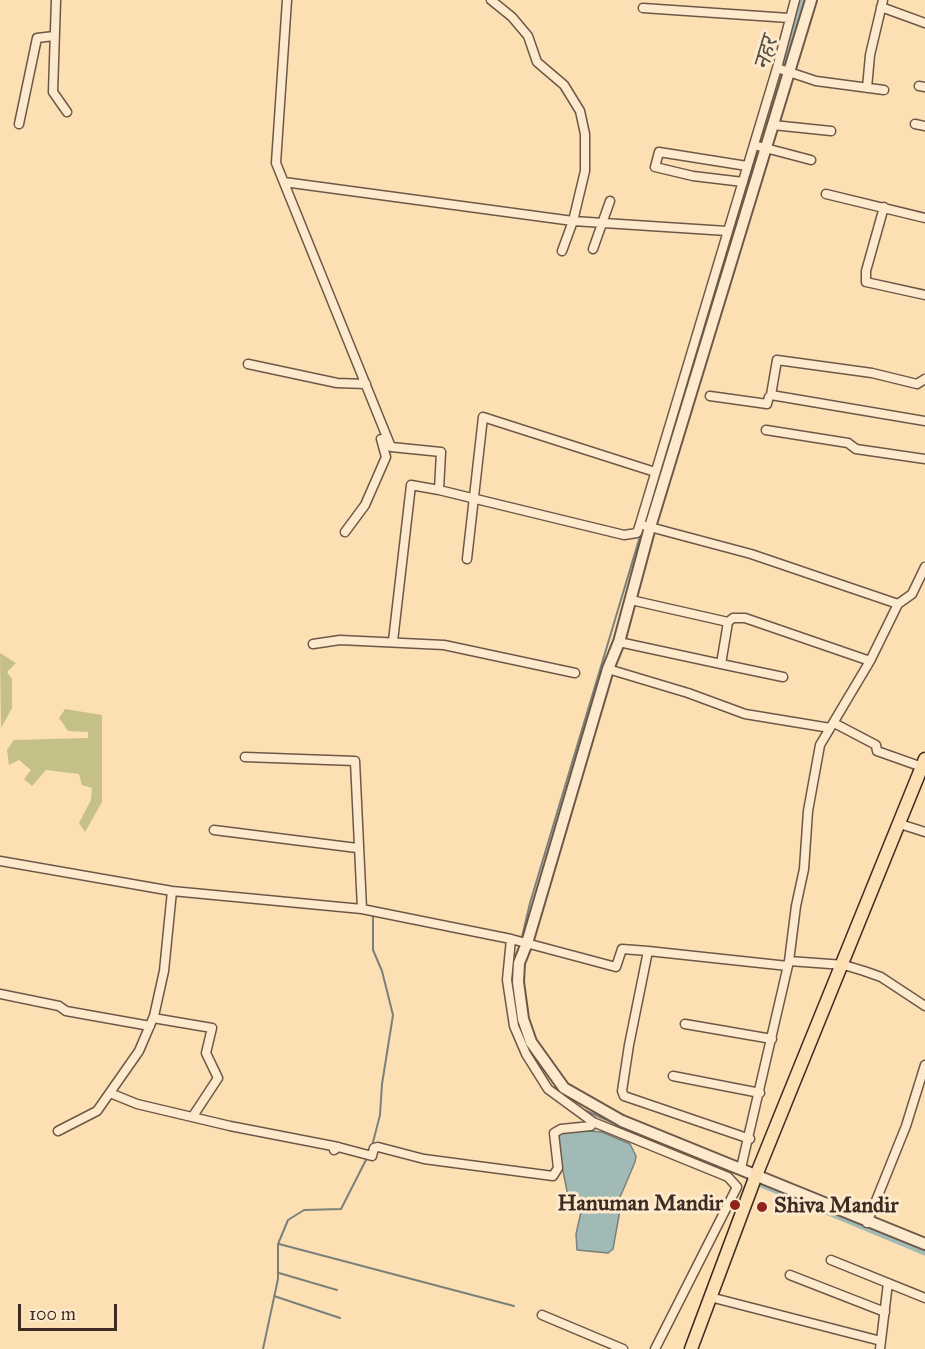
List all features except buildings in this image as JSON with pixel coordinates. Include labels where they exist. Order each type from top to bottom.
[{"type":"main road","points":[[691,1349],[757,1175],[924,764]]},
{"type":"street","points":[[56,0],[53,92],[67,112]]},
{"type":"street","points":[[287,0],[275,152],[284,182],[391,447],[441,452],[438,490]]},
{"type":"street","points":[[491,0],[512,17],[528,36],[537,62],[564,86],[580,111],[585,134],[585,171],[573,221],[562,251]]},
{"type":"street","points":[[795,0],[777,68],[655,472],[631,600],[519,963],[518,982],[523,1019],[531,1042],[564,1088],[622,1121],[925,1245]]},
{"type":"street","points":[[393,641],[411,485],[474,497],[624,535],[637,533],[646,526],[811,0]]},
{"type":"street","points":[[867,88],[870,55],[882,4],[925,23]]},
{"type":"street","points":[[644,8],[789,18]]},
{"type":"street","points":[[19,124],[37,38],[54,36]]},
{"type":"street","points":[[777,68],[816,81],[884,90]]},
{"type":"street","points":[[915,124],[925,126]]},
{"type":"street","points":[[773,125],[831,131]]},
{"type":"street","points":[[754,145],[811,160]]},
{"type":"street","points":[[742,182],[693,176],[655,167],[659,152],[747,166]]},
{"type":"street","points":[[284,182],[573,221],[727,231]]},
{"type":"street","points":[[826,194],[925,218]]},
{"type":"street","points":[[593,249],[610,201]]},
{"type":"street","points":[[884,207],[866,271],[866,282],[925,295]]},
{"type":"street","points":[[925,379],[917,384],[872,373],[777,360],[771,395],[925,421]]},
{"type":"street","points":[[248,364],[338,383],[366,384]]},
{"type":"street","points":[[710,396],[767,404],[769,397]]},
{"type":"street","points":[[467,559],[483,417],[655,472]]},
{"type":"street","points":[[766,430],[848,443],[856,449],[925,459]]},
{"type":"street","points":[[345,532],[365,505],[386,457],[381,439]]},
{"type":"street","points":[[646,526],[751,554],[898,604]]},
{"type":"street","points":[[741,1168],[750,1139],[788,964],[804,868],[807,811],[820,745],[870,661],[898,604],[912,594],[925,567]]},
{"type":"street","points":[[631,600],[728,622]]},
{"type":"street","points":[[721,664],[728,622],[733,618],[745,618],[870,661]]},
{"type":"street","points":[[313,644],[340,639],[444,645],[575,673]]},
{"type":"street","points":[[619,642],[783,677]]},
{"type":"street","points":[[608,669],[688,693],[745,714],[832,725],[876,745],[877,751],[924,764]]},
{"type":"street","points":[[245,757],[355,761],[357,848],[362,909]]},
{"type":"street","points":[[900,824],[925,832]]},
{"type":"street","points":[[214,830],[357,848]]},
{"type":"street","points":[[0,861],[172,891],[362,909],[512,939],[616,967],[622,949],[788,964],[844,965],[881,977],[925,1006]]},
{"type":"street","points":[[58,1131],[97,1111],[140,1051],[151,1022],[164,971],[172,891]]},
{"type":"street","points":[[512,939],[507,980],[519,1040],[548,1089],[593,1122],[728,1177],[737,1186],[655,1349]]},
{"type":"street","points":[[648,951],[629,1045],[622,1091],[624,1096],[750,1139]]},
{"type":"street","points":[[0,994],[59,1006],[66,1011],[212,1029],[206,1053],[218,1078],[193,1116]]},
{"type":"street","points":[[685,1024],[772,1039]]},
{"type":"street","points":[[867,1223],[906,1126],[925,1065]]},
{"type":"street","points":[[673,1076],[760,1093]]},
{"type":"street","points":[[110,1093],[137,1104],[372,1156],[374,1148],[378,1147],[424,1158],[553,1176],[558,1168],[554,1133],[561,1129],[591,1126],[593,1122]]},
{"type":"street","points":[[831,1260],[925,1298]]},
{"type":"street","points":[[790,1275],[885,1312]]},
{"type":"street","points":[[710,1297],[881,1345],[888,1283]]},
{"type":"street","points":[[542,1315],[623,1349]]},
{"type":"shaded area","points":[[0,653],[16,663],[7,672],[12,679],[12,708],[1,728]]},
{"type":"shaded area","points":[[65,709],[102,715],[102,802],[85,832],[79,823],[91,800],[92,788],[82,785],[79,774],[46,770],[32,786],[24,779],[31,770],[19,760],[9,765],[7,750],[14,740],[88,738],[88,732],[68,731],[59,718]]},
{"type":"water","points":[[574,1130],[602,1132],[630,1144],[636,1156],[635,1162],[618,1202],[575,1205],[569,1201],[557,1141],[560,1133]]},
{"type":"water","points":[[611,1207],[620,1210],[613,1249],[608,1253],[577,1250],[576,1234],[582,1208]]},
{"type":"waterway","name":"नहर","points":[[768,120],[804,0]]},
{"type":"waterway","points":[[761,144],[766,126]]},
{"type":"waterway","points":[[731,235],[759,149]]},
{"type":"waterway","points":[[517,937],[522,937],[530,903],[641,533]]},
{"type":"waterway","points":[[372,1146],[380,1115],[382,1084],[393,1015],[382,971],[373,950],[373,915]]},
{"type":"waterway","points":[[512,988],[514,970]]},
{"type":"waterway","points":[[582,1109],[618,1125]]},
{"type":"waterway","points":[[634,1132],[751,1179]]},
{"type":"waterway","points":[[263,1349],[278,1279],[278,1244],[288,1220],[304,1210],[341,1209],[368,1156]]},
{"type":"waterway","name":"नहर","points":[[759,1183],[925,1252]]},
{"type":"waterway","points":[[279,1244],[514,1306]]},
{"type":"waterway","points":[[279,1273],[337,1290]]},
{"type":"waterway","points":[[274,1296],[340,1318]]},
{"type":"place","name":"Hanuman Mandir","points":[[735,1205]]},
{"type":"place","name":"Shiva Mandir","points":[[762,1207]]}]
